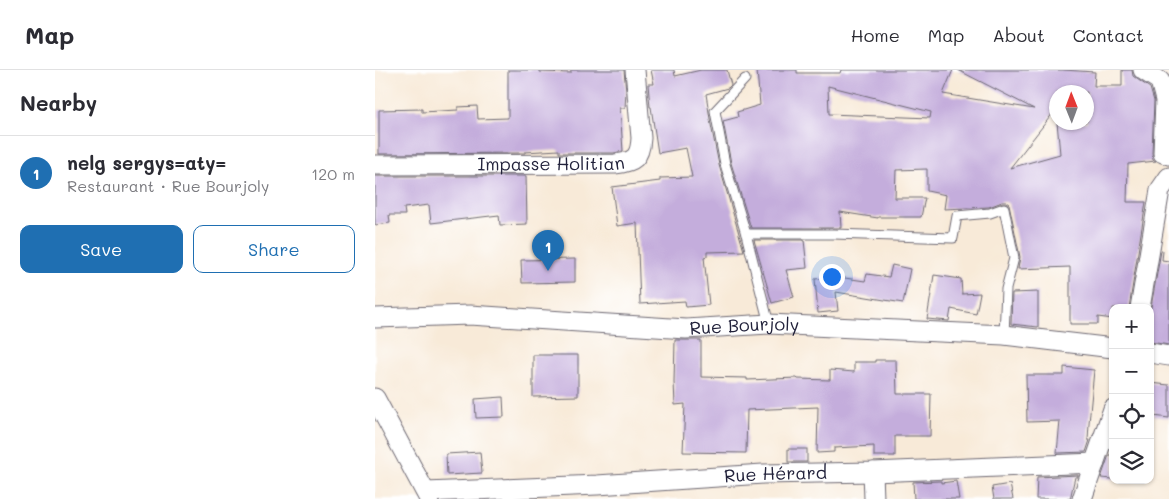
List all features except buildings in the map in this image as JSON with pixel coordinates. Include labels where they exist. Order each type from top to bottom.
[{"type":"street","name":"Impasse Holitian","points":[[375,165],[626,163],[636,158],[641,149],[635,70]]},
{"type":"street","points":[[1143,70],[1160,81],[1165,100],[1163,153],[1169,155]]},
{"type":"street","points":[[1141,304],[1160,190],[1169,176]]},
{"type":"street","name":"Rue Bourjoly","points":[[375,318],[470,315],[686,329],[769,324],[1004,335],[1109,348]]},
{"type":"street","points":[[1154,354],[1169,356]]},
{"type":"street","points":[[375,398],[427,496]]},
{"type":"street","points":[[1082,499],[1109,422]]},
{"type":"street","name":"Rue Hérard","points":[[427,496],[763,474],[873,472],[1095,463]]},
{"type":"street","points":[[873,472],[874,499]]},
{"type":"lane","points":[[745,79],[715,111],[725,164],[746,234],[769,324]]},
{"type":"lane","points":[[746,234],[835,234],[953,238],[957,216],[990,213],[1004,208],[1013,258],[1006,289],[1004,335]]},
{"type":"place","name":"nelg sergys=aty=","points":[[548,271]]}]
